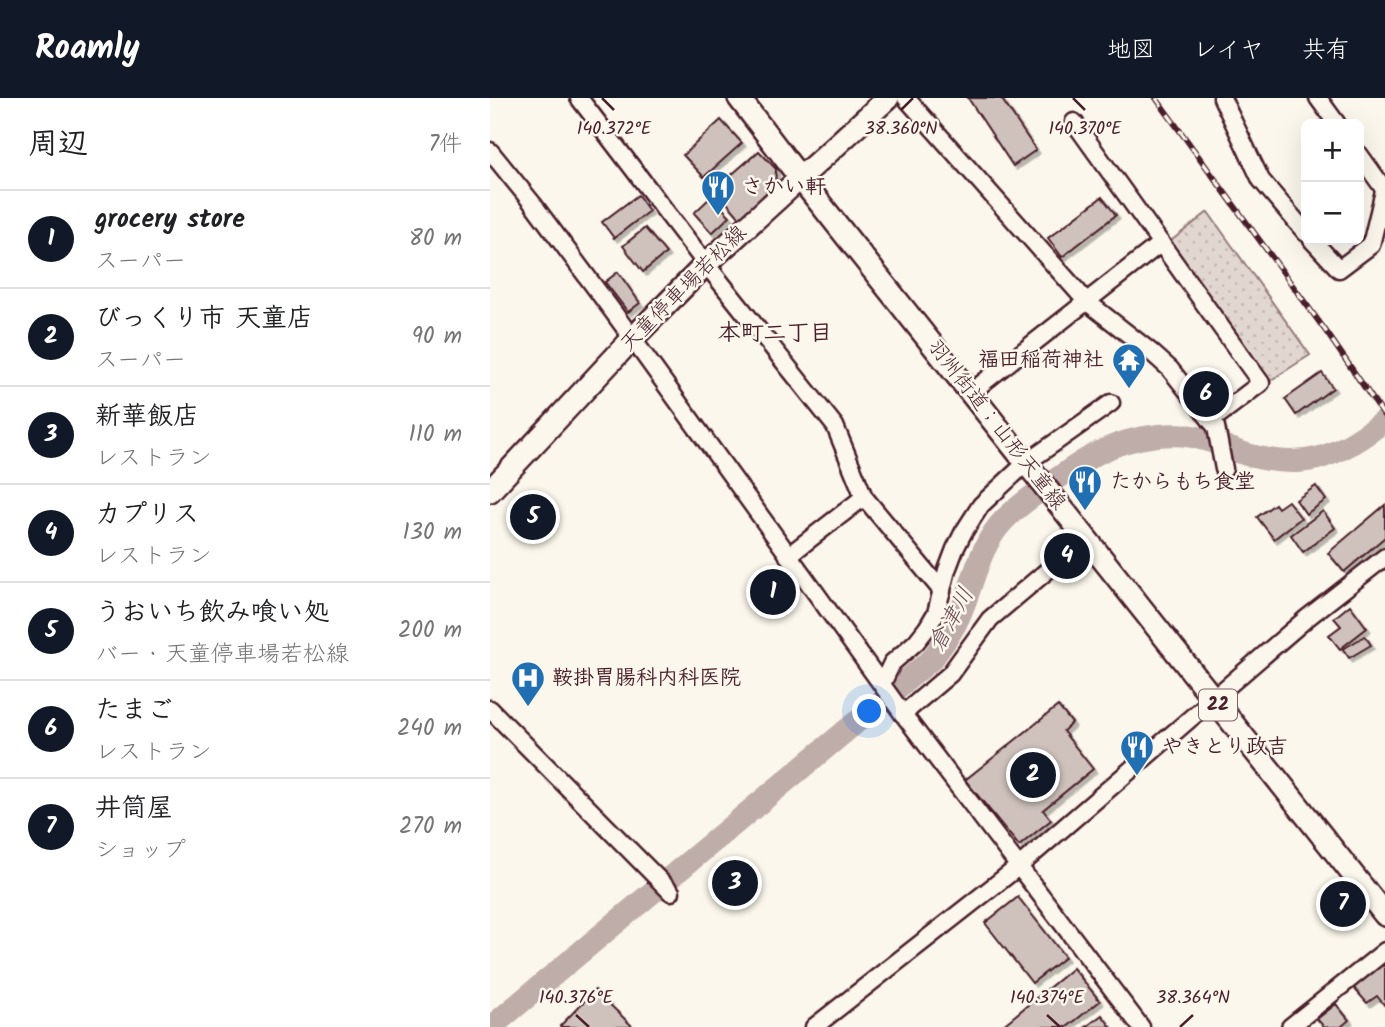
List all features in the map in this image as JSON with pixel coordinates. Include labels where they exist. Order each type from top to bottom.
[{"type":"main road","name":"羽州街道；山形天童線","points":[[739,98],[1385,915]]},
{"type":"main road","name":"天童停車場若松線","points":[[490,491],[706,264],[888,98]]},
{"type":"street","points":[[579,98],[835,426],[864,496],[942,591]]},
{"type":"street","points":[[906,98],[1086,301],[1170,369],[1214,424],[1224,469]]},
{"type":"street","points":[[1222,98],[1261,180],[1301,227]]},
{"type":"street","points":[[1318,98],[1333,119]]},
{"type":"street","points":[[1074,122],[1261,383],[1214,424]]},
{"type":"street","points":[[490,151],[533,204],[632,339],[903,715],[1141,1027]]},
{"type":"street","points":[[1317,245],[1339,269],[1371,245],[1385,188],[1364,161]]},
{"type":"street","points":[[970,393],[1161,243]]},
{"type":"street","points":[[882,684],[892,663],[916,642],[936,613],[955,549],[971,520],[992,493],[1111,403]]},
{"type":"street","points":[[788,556],[864,496]]},
{"type":"street","points":[[903,715],[950,674],[990,619],[1086,538]]},
{"type":"street","points":[[814,1027],[1018,867],[1307,618],[1385,557]]},
{"type":"street","points":[[490,709],[671,892]]},
{"type":"street","points":[[1290,1027],[1385,951]]},
{"type":"shaded area","points":[[1208,212],[1310,355],[1268,382],[1167,244]]},
{"type":"building","points":[[968,98],[1001,98],[1036,150],[1013,166]]},
{"type":"building","points":[[721,120],[742,143],[704,177],[683,155]]},
{"type":"building","points":[[759,151],[776,169],[775,188],[740,218],[715,189]]},
{"type":"building","points":[[638,195],[649,211],[614,238],[602,222]]},
{"type":"building","points":[[711,197],[730,216],[712,233],[694,213]]},
{"type":"building","points":[[1102,197],[1116,215],[1062,257],[1048,238]]},
{"type":"building","points":[[645,228],[666,253],[643,272],[623,246]]},
{"type":"building","points":[[618,272],[640,303],[628,312],[605,282]]},
{"type":"building","points":[[1322,373],[1333,388],[1296,415],[1285,399]]},
{"type":"building","points":[[1316,486],[1326,500],[1306,514],[1296,500]]},
{"type":"building","points":[[1288,501],[1301,518],[1274,539],[1257,517],[1275,504],[1278,508]]},
{"type":"building","points":[[1385,505],[1385,537],[1344,572],[1328,553]]},
{"type":"building","points":[[1323,511],[1335,528],[1303,552],[1291,535]]},
{"type":"building","points":[[1350,605],[1367,628],[1340,649],[1329,635],[1341,626],[1334,618]]},
{"type":"building","points":[[1365,636],[1371,645],[1349,658],[1343,649]]},
{"type":"building","points":[[1058,706],[1072,723],[1063,731],[1093,769],[1043,810],[1051,820],[1019,846],[965,780]]},
{"type":"building","points":[[1018,897],[1065,957],[1032,983],[985,923]]},
{"type":"building","points":[[1379,965],[1385,966],[1385,1006],[1377,996],[1367,1003],[1353,987]]},
{"type":"building","points":[[1073,968],[1100,1001],[1067,1027],[1001,1027]]},
{"type":"building","points":[[595,990],[633,1027],[561,1027]]},
{"type":"building","points":[[1336,1004],[1349,1020],[1341,1027],[1324,1027],[1317,1019]]},
{"type":"building","points":[[1102,1015],[1111,1027],[1086,1027]]},
{"type":"waterway","name":"倉津川","points":[[491,1027],[932,659],[957,620],[983,552],[996,529],[1021,504],[1069,470],[1119,444],[1151,436],[1173,435],[1197,438],[1261,458],[1300,461],[1334,453],[1385,420]]},
{"type":"railway","points":[[1156,98],[1385,417]]},
{"type":"place","name":"さかい軒","points":[[718,217]]},
{"type":"place","name":"福田稲荷神社","points":[[1129,390]]},
{"type":"place","name":"たまご","points":[[1206,394]]},
{"type":"place","name":"たからもち食堂","points":[[1085,512]]},
{"type":"place","name":"うおいち飲み喰い処","points":[[533,517]]},
{"type":"place","name":"カプリス","points":[[1067,556]]},
{"type":"place","name":"grocery store","points":[[773,592]]},
{"type":"place","name":"鞍掛胃腸科内科医院","points":[[528,708]]},
{"type":"place","name":"びっくり市 天童店","points":[[1033,775]]},
{"type":"place","name":"やきとり政吉","points":[[1137,777]]},
{"type":"place","name":"新華飯店","points":[[735,883]]},
{"type":"place","name":"井筒屋","points":[[1343,904]]},
{"type":"district","name":"本町二丁目","points":[[775,334]]}]
